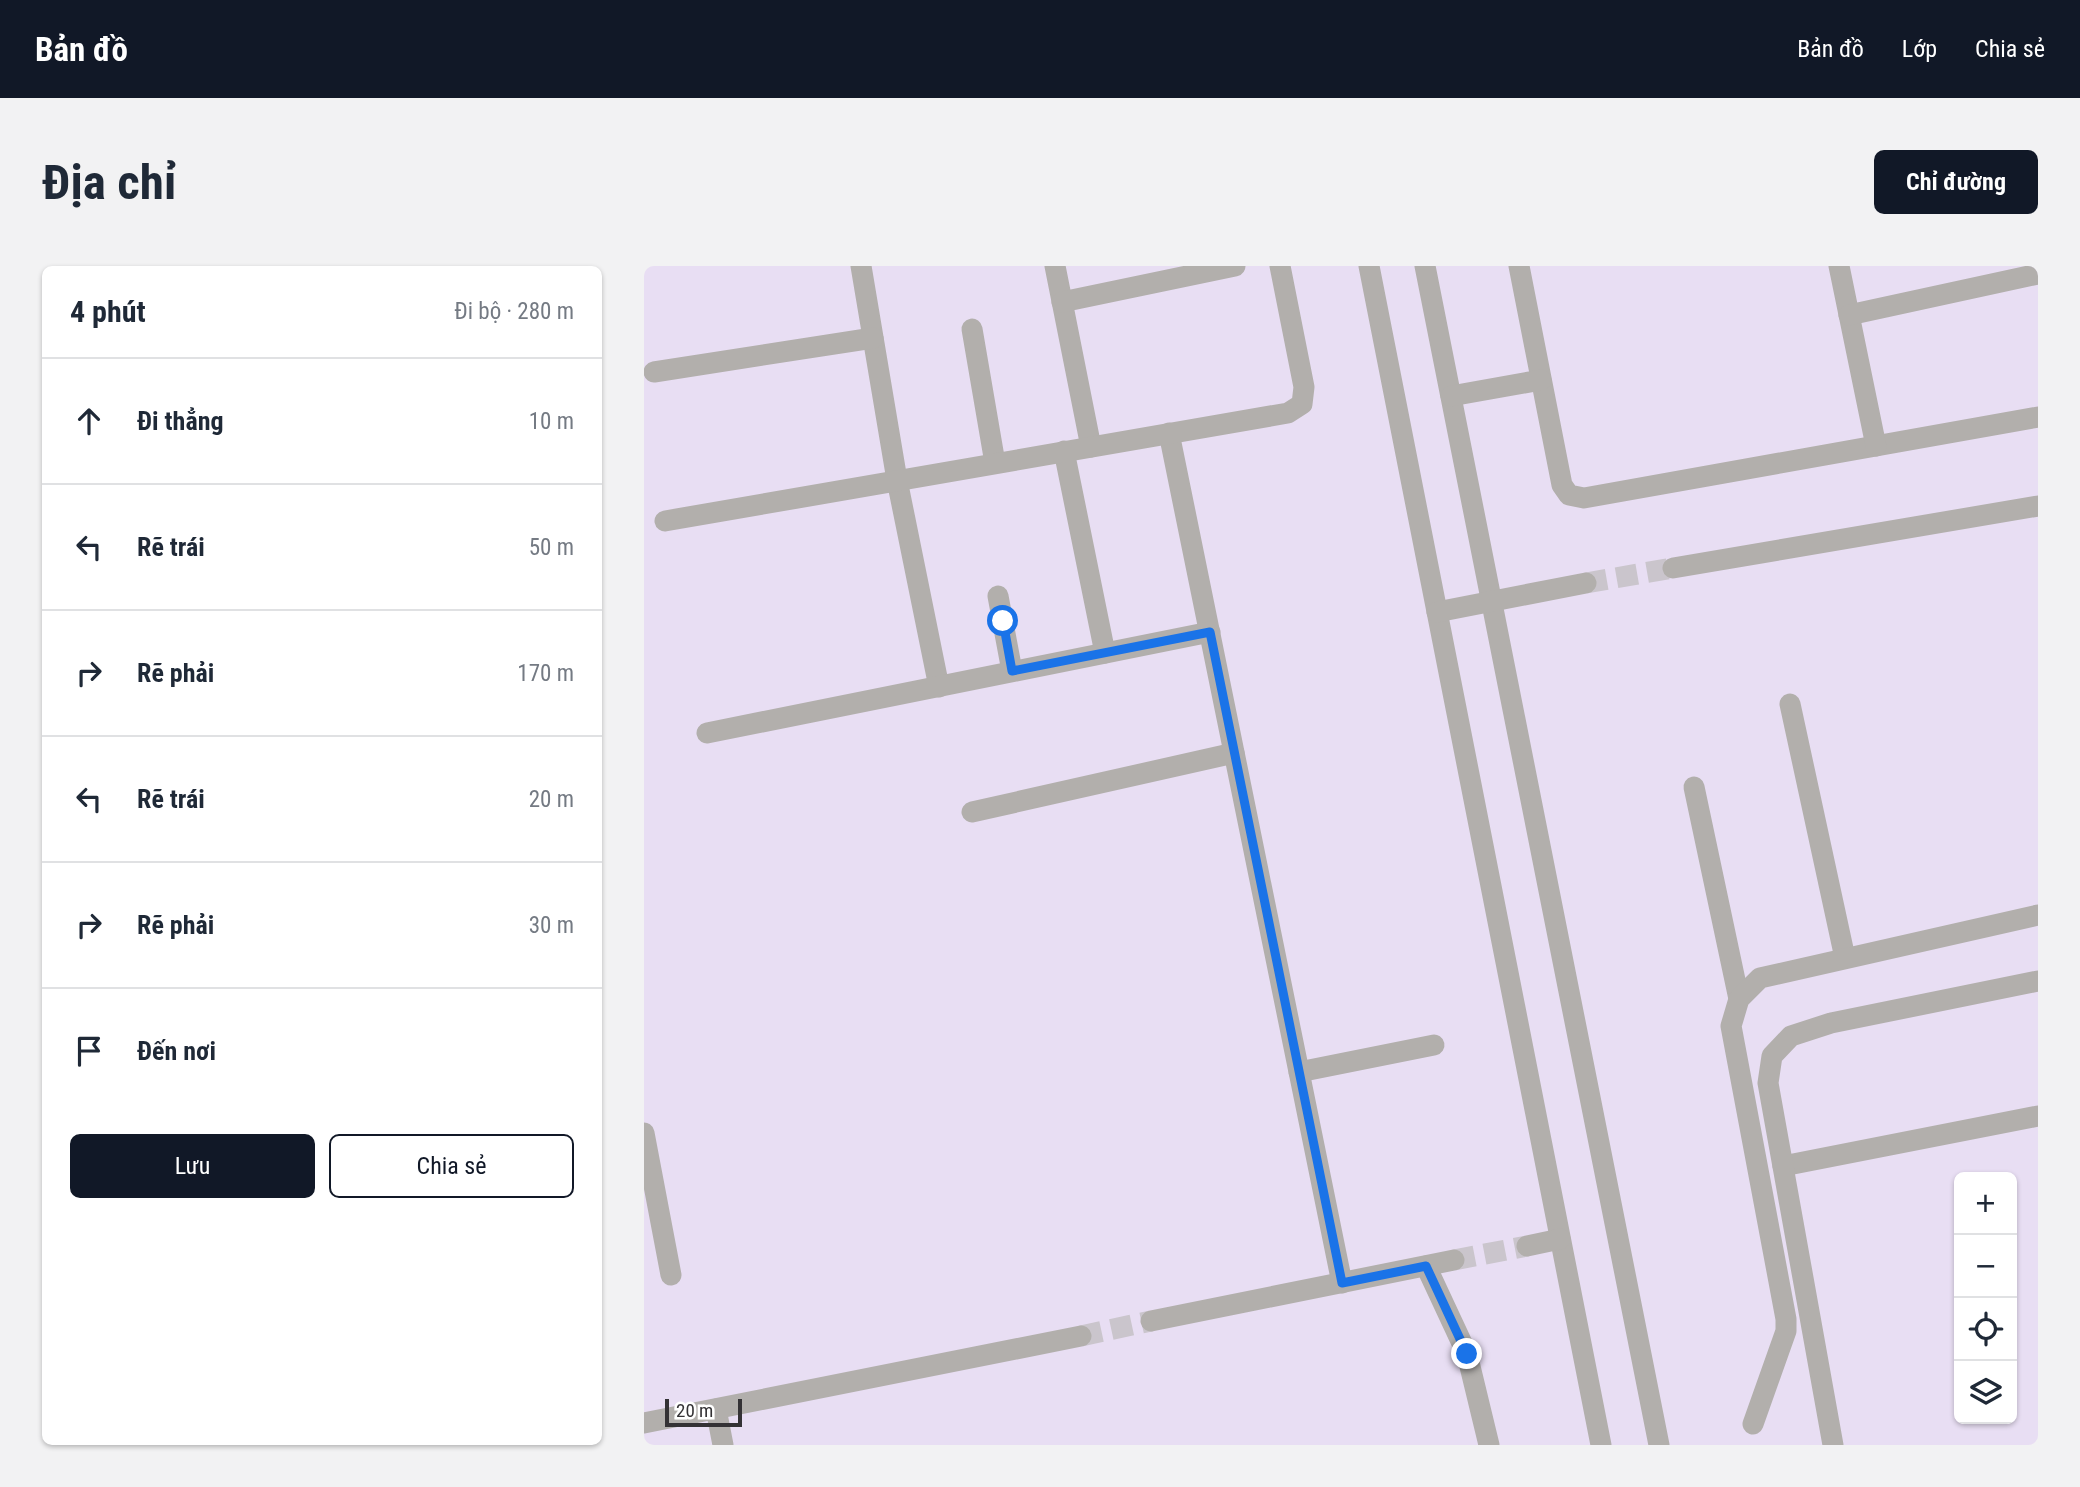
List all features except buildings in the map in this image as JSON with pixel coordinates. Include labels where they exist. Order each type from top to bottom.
[{"type":"street","points":[[861,266],[897,480],[939,687]]},
{"type":"street","points":[[1055,266],[1091,447]]},
{"type":"street","points":[[1062,302],[1236,266]]},
{"type":"street","points":[[665,521],[1287,413],[1301,404],[1304,387],[1280,266]]},
{"type":"street","points":[[1369,266],[1601,1445]]},
{"type":"street","points":[[1425,266],[1659,1445]]},
{"type":"street","points":[[1519,266],[1562,485],[1569,495],[1584,498],[2038,417]]},
{"type":"street","points":[[1839,266],[1875,446]]},
{"type":"street","points":[[1849,315],[2007,273],[2038,274]]},
{"type":"street","points":[[972,329],[995,463]]},
{"type":"street","points":[[654,372],[873,338]]},
{"type":"street","points":[[1451,396],[1541,380]]},
{"type":"street","points":[[1169,433],[1342,1283]]},
{"type":"street","points":[[1063,451],[1105,653]]},
{"type":"street","points":[[1673,568],[2038,506]]},
{"type":"street","points":[[1437,612],[1586,583]]},
{"type":"street","points":[[998,596],[1012,671]]},
{"type":"street","points":[[707,733],[1210,632]]},
{"type":"street","points":[[1790,704],[1845,958]]},
{"type":"street","points":[[972,812],[1234,753]]},
{"type":"street","points":[[1694,787],[1739,999],[1731,1026],[1786,1319],[1787,1331],[1753,1424]]},
{"type":"street","points":[[1739,999],[1760,978],[2038,915]]},
{"type":"street","points":[[1832,1445],[1768,1083],[1772,1056],[1791,1036],[1831,1023],[2038,981]]},
{"type":"street","points":[[1299,1072],[1434,1045]]},
{"type":"street","points":[[1783,1166],[2038,1116]]},
{"type":"street","points":[[644,1133],[671,1275]]},
{"type":"street","points":[[1527,1246],[1560,1239]]},
{"type":"street","points":[[1151,1321],[1454,1260]]},
{"type":"street","points":[[1426,1266],[1467,1354],[1489,1445]]},
{"type":"street","points":[[644,1423],[1081,1336]]},
{"type":"street","points":[[716,1409],[723,1445]]},
{"type":"shaded area","points":[[644,266],[2038,266],[2038,1445],[644,1445]]},
{"type":"tunnel","points":[[1586,583],[1673,568]]},
{"type":"tunnel","points":[[1454,1260],[1527,1246]]},
{"type":"tunnel","points":[[1081,1336],[1151,1321]]},
{"type":"route","points":[[1003,621],[1012,671],[1210,632],[1342,1283],[1426,1266],[1467,1354]]}]
